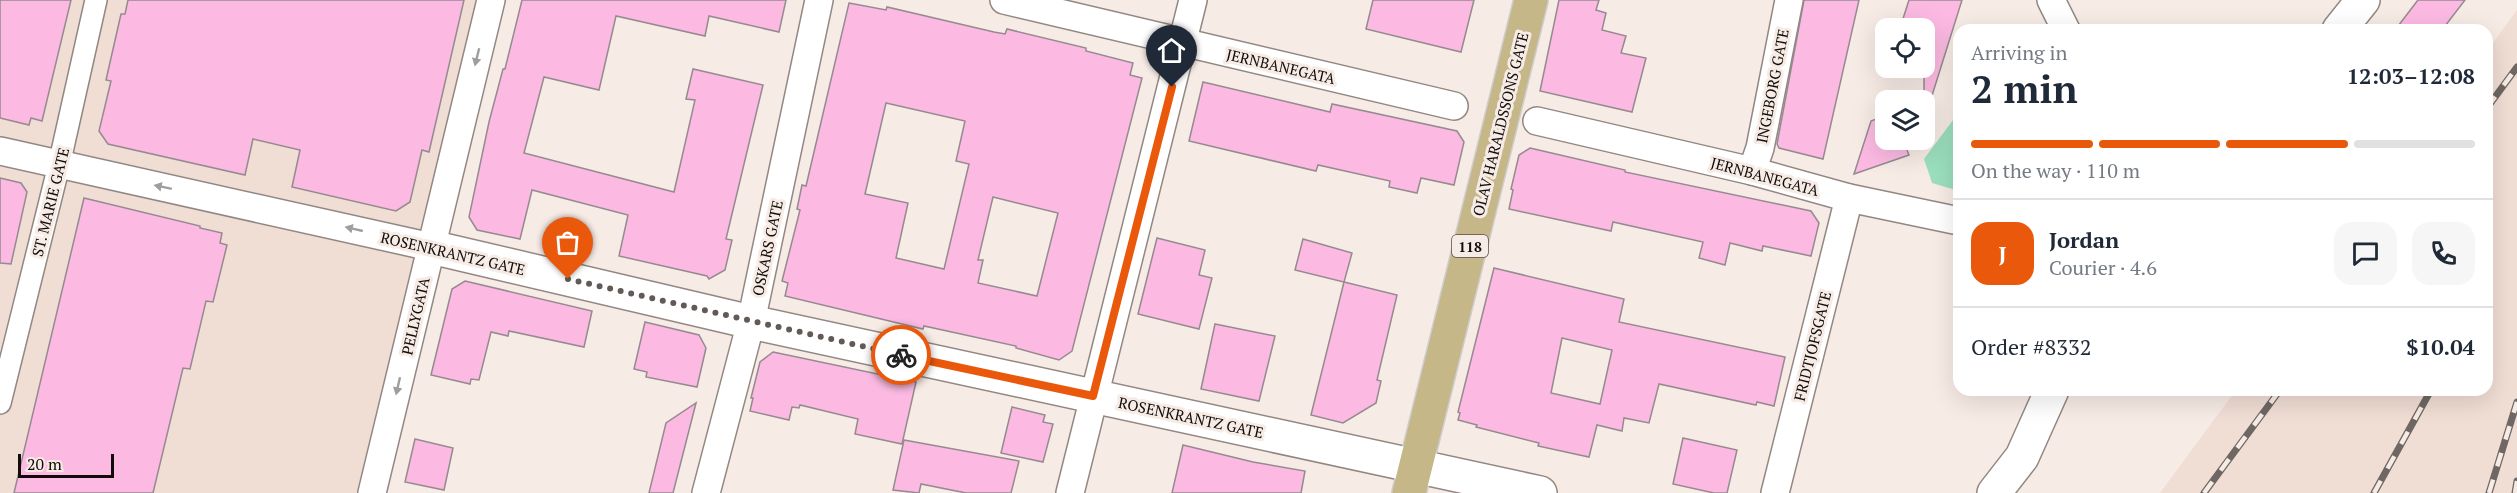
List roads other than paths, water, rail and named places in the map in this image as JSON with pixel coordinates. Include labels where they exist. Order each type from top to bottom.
[{"type":"main road","name":"OLAV HARALDSSONS GATE","points":[[1412,479],[1530,0]]},
{"type":"street","name":"ST. MARIE GATE","points":[[0,403],[59,165],[96,0]]},
{"type":"street","name":"PELLYGATA","points":[[372,493],[491,0]]},
{"type":"street","name":"OSKARS GATE","points":[[706,493],[751,322],[819,0]]},
{"type":"street","name":"JERNBANEGATA","points":[[1004,0],[1454,106]]},
{"type":"street","points":[[1070,493],[1193,0]]},
{"type":"street","name":"INGEBORG GATE","points":[[1752,171],[1760,148],[1789,0]]},
{"type":"street","points":[[2051,0],[2063,24]]},
{"type":"street","points":[[2345,24],[2363,0]]},
{"type":"street","name":"JERNBANEGATA","points":[[1537,121],[1752,171],[1849,198],[1953,221]]},
{"type":"street","name":"ROSENKRANTZ GATE","points":[[0,151],[249,205],[751,322],[1093,396],[1412,479],[1540,493]]},
{"type":"street","name":"FRIDTJOFSGATE","points":[[1775,493],[1849,198]]},
{"type":"street","points":[[1994,493],[2022,457],[2049,396]]},
{"type":"railway","points":[[2493,100],[2517,67]]},
{"type":"railway","points":[[2204,493],[2276,396]]},
{"type":"railway","points":[[2374,493],[2428,396]]},
{"type":"railway","points":[[2489,493],[2517,402]]},
{"type":"railway","points":[[2515,493],[2517,481]]}]
